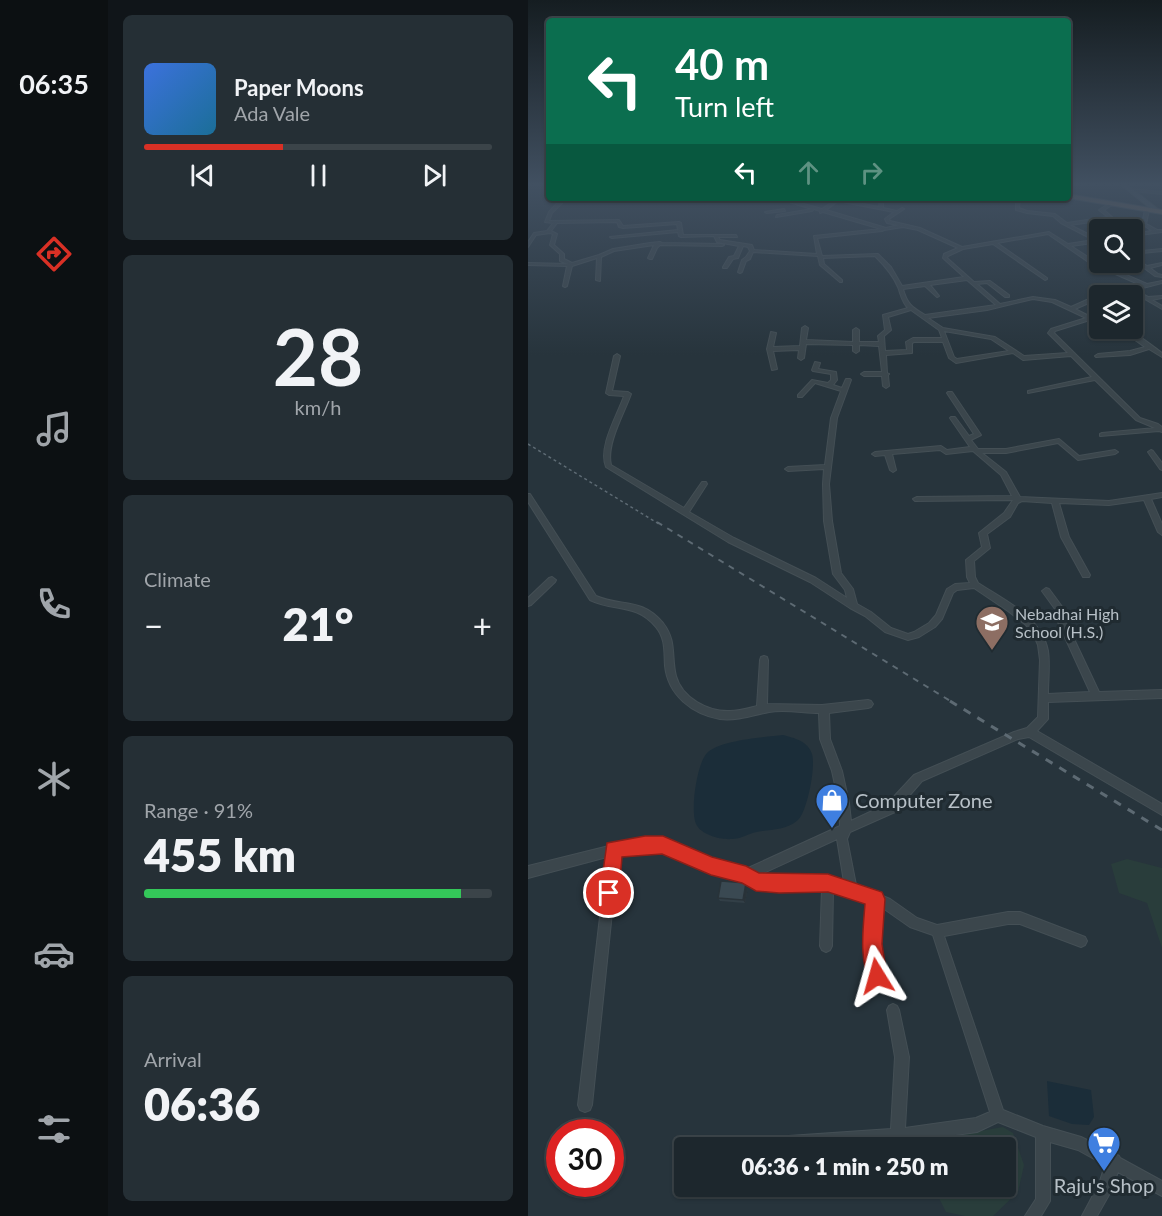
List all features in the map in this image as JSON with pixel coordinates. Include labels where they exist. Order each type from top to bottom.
[{"type":"street","points":[[553,242],[552,245],[562,254],[562,260],[570,263]]},
{"type":"street","points":[[719,242],[722,246]]},
{"type":"street","points":[[816,242],[824,266],[840,281]]},
{"type":"street","points":[[948,242],[962,248]]},
{"type":"street","points":[[999,306],[945,258],[946,255],[962,248],[1001,242]]},
{"type":"street","points":[[1062,242],[1092,262],[1149,285],[1162,295]]},
{"type":"street","points":[[1067,245],[1089,242]]},
{"type":"street","points":[[528,264],[570,263],[600,256],[612,250],[660,243],[750,246],[752,251]]},
{"type":"street","points":[[650,258],[655,247],[660,243]]},
{"type":"street","points":[[994,243],[1045,279]]},
{"type":"street","points":[[725,267],[731,258],[736,257],[741,246]]},
{"type":"street","points":[[1143,253],[1162,250]]},
{"type":"street","points":[[752,251],[820,256],[875,254],[889,268],[903,298],[911,309],[941,329],[990,337],[1027,359],[1072,354]]},
{"type":"street","points":[[740,272],[744,260],[752,251]]},
{"type":"street","points":[[598,280],[600,256]]},
{"type":"street","points":[[565,286],[570,263]]},
{"type":"street","points":[[1143,264],[1162,276]]},
{"type":"street","points":[[1146,267],[1162,264]]},
{"type":"street","points":[[900,288],[968,278]]},
{"type":"street","points":[[974,283],[988,282],[1007,296]]},
{"type":"street","points":[[1143,287],[1162,282]]},
{"type":"street","points":[[926,284],[937,296]]},
{"type":"street","points":[[1146,299],[1162,295]]},
{"type":"street","points":[[1143,297],[1162,308]]},
{"type":"street","points":[[923,317],[1039,298],[1089,315]]},
{"type":"street","points":[[1072,309],[1089,301]]},
{"type":"street","points":[[886,386],[881,334],[888,328],[886,315],[911,309]]},
{"type":"street","points":[[1089,320],[1051,331],[1056,340],[1140,420],[1161,430]]},
{"type":"street","points":[[801,358],[805,328]]},
{"type":"street","points":[[941,329],[952,358],[956,361],[1012,352]]},
{"type":"street","points":[[856,330],[856,348]]},
{"type":"street","points":[[773,333],[770,349],[774,369]]},
{"type":"street","points":[[1137,339],[1162,355]]},
{"type":"street","points":[[884,353],[910,352],[909,342],[913,340],[945,340]]},
{"type":"street","points":[[770,349],[804,345],[856,348],[882,344]]},
{"type":"street","points":[[1098,356],[1130,353],[1150,347]]},
{"type":"street","points":[[617,356],[609,394],[628,394],[609,448],[606,464],[731,540],[813,580],[868,614],[888,630],[908,637],[923,631],[939,617],[950,591],[955,587],[975,585]]},
{"type":"street","points":[[817,363],[814,370],[835,374],[830,386]]},
{"type":"street","points":[[864,374],[886,374]]},
{"type":"street","points":[[1030,392],[1095,378]]},
{"type":"street","points":[[848,380],[834,418],[827,467],[827,512],[838,577],[849,589],[853,606]]},
{"type":"street","points":[[800,396],[814,381],[844,390]]},
{"type":"street","points":[[950,393],[978,435],[967,439]]},
{"type":"street","points":[[952,418],[975,450],[1004,474],[1017,499]]},
{"type":"street","points":[[1102,435],[1161,430]]},
{"type":"street","points":[[875,454],[941,448],[949,452],[1006,451],[1059,441],[1078,458],[1115,452]]},
{"type":"street","points":[[1151,452],[1162,468]]},
{"type":"street","points":[[888,453],[893,471]]},
{"type":"street","points":[[788,469],[827,467]]},
{"type":"street","points":[[685,512],[704,484]]},
{"type":"street","points":[[917,499],[1017,499],[1109,503],[1162,495]]},
{"type":"street","points":[[528,496],[592,598],[605,603],[637,607],[664,629],[669,637],[672,678],[680,694],[716,714],[731,715],[762,710],[824,709],[868,704]]},
{"type":"street","points":[[1147,498],[1162,532]]},
{"type":"street","points":[[746,875],[891,808],[918,778],[1017,735],[1030,732],[1043,720],[1044,653],[1040,636],[1025,620],[975,585],[968,563],[972,557],[986,548],[983,532],[1007,515],[1017,499]]},
{"type":"street","points":[[1055,501],[1065,537],[1086,574]]},
{"type":"street","points":[[528,603],[552,580]]},
{"type":"street","points":[[1046,591],[1059,608],[1061,620],[1097,697]]},
{"type":"street","points":[[762,710],[764,660]]},
{"type":"street","points":[[1043,698],[1162,694]]},
{"type":"street","points":[[824,709],[825,739],[837,771],[846,830],[842,839],[850,889]]},
{"type":"street","points":[[1030,732],[1162,810]]},
{"type":"street","points":[[528,872],[613,850],[663,845],[711,866],[746,875],[756,882],[828,883],[850,889],[886,903],[914,923],[937,931],[1008,918],[1020,918],[1081,941]]},
{"type":"street","points":[[585,1105],[613,850]]},
{"type":"street","points":[[826,946],[828,883]]},
{"type":"street","points":[[875,899],[872,944],[877,976]]},
{"type":"street","points":[[937,931],[998,1115]]},
{"type":"street","points":[[893,1010],[902,1057],[898,1136]]},
{"type":"street","points":[[882,1137],[977,1125],[998,1115],[1043,1133],[1081,1144],[1162,1189]]},
{"type":"street","points":[[1032,1216],[1043,1201],[1043,1133]]},
{"type":"street","points":[[1089,1216],[1105,1188],[1114,1161]]},
{"type":"green space","points":[[1127,859],[1162,868],[1162,948],[1147,903],[1119,893],[1111,864]]},
{"type":"green space","points":[[1003,1127],[1013,1133],[1014,1137],[946,1137]]},
{"type":"green space","points":[[1016,1142],[1024,1165],[1016,1194]]},
{"type":"green space","points":[[1013,1197],[993,1216],[965,1216],[946,1212],[939,1198]]},
{"type":"water","points":[[783,735],[804,743],[812,754],[813,769],[810,789],[805,808],[798,820],[780,829],[756,832],[735,839],[717,838],[702,831],[694,817],[694,798],[700,766],[707,753],[732,742]]},
{"type":"water","points":[[1047,1081],[1091,1090],[1094,1117],[1089,1125],[1072,1124],[1049,1116]]},
{"type":"building","points":[[721,881],[746,883],[743,900],[718,898]]},
{"type":"railway","points":[[528,444],[659,524]]},
{"type":"railway","points":[[657,522],[952,702]]},
{"type":"railway","points":[[950,701],[1162,830]]},
{"type":"place","name":"Nebadhai High School (H.S.)","points":[[992,651]]},
{"type":"place","name":"Computer Zone","points":[[832,829]]},
{"type":"place","name":"Raju's Shop","points":[[1104,1172]]},
{"type":"route","points":[[609,893],[613,850],[645,845],[663,845],[711,866],[746,875],[756,882],[828,883],[850,889],[875,899],[872,944],[877,976]]}]
